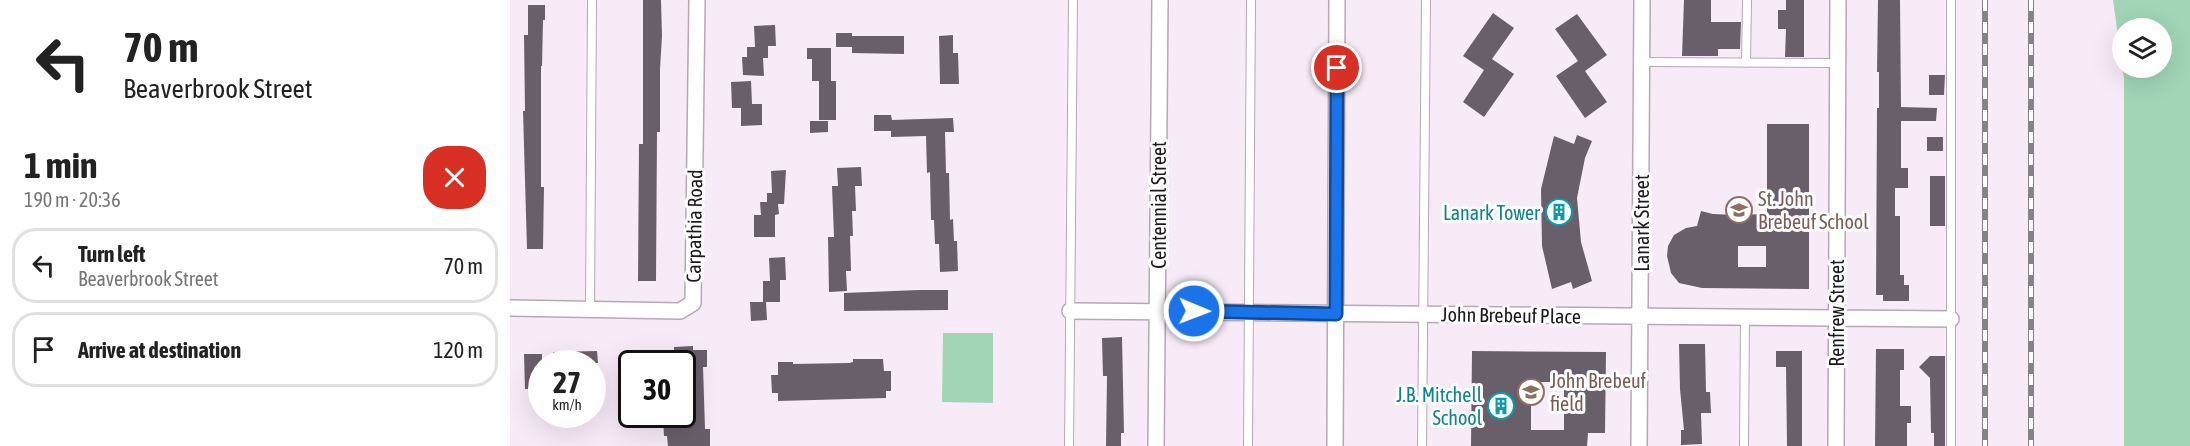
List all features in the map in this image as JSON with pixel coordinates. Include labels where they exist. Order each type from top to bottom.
[{"type":"street","name":"Carpathia Road","points":[[510,308],[680,311],[693,303],[697,0]]},
{"type":"street","name":"Centennial Street","points":[[1156,446],[1160,0]]},
{"type":"street","points":[[1335,446],[1337,0]]},
{"type":"street","name":"Lanark Street","points":[[1639,446],[1642,0]]},
{"type":"street","name":"Renfrew Street","points":[[1836,446],[1838,0]]},
{"type":"street","name":"John Brebeuf Place","points":[[1070,311],[1951,319]]},
{"type":"lane","points":[[590,309],[592,0]]},
{"type":"lane","points":[[1069,446],[1073,0]]},
{"type":"lane","points":[[1248,446],[1251,0]]},
{"type":"lane","points":[[1422,446],[1426,0]]},
{"type":"lane","points":[[1746,63],[1747,0]]},
{"type":"lane","points":[[1951,0],[1951,446]]},
{"type":"lane","points":[[1641,62],[1837,63]]},
{"type":"lane","points":[[1744,446],[1745,317]]},
{"type":"green space","points":[[2113,0],[2190,0],[2190,446],[2124,446],[2124,78],[2172,78],[2172,18],[2116,18]]},
{"type":"green space","points":[[943,333],[993,333],[993,403],[942,402]]},
{"type":"building","points":[[643,0],[661,0],[656,281],[638,281],[639,144],[643,144]]},
{"type":"building","points":[[1684,0],[1711,0],[1711,22],[1741,22],[1740,49],[1718,49],[1718,56],[1682,56]]},
{"type":"building","points":[[1786,0],[1804,0],[1804,57],[1785,57],[1786,29],[1778,29],[1778,10],[1786,10]]},
{"type":"building","points":[[1878,0],[1900,0],[1901,107],[1937,108],[1936,121],[1901,121],[1901,168],[1908,168],[1908,188],[1895,188],[1895,216],[1900,216],[1900,275],[1904,275],[1904,285],[1909,285],[1909,301],[1883,301],[1883,295],[1876,295]]},
{"type":"building","points":[[528,5],[545,5],[541,66],[543,249],[527,249],[523,111],[525,111],[524,35],[528,35]]},
{"type":"building","points":[[1493,13],[1514,28],[1492,59],[1514,74],[1484,117],[1463,102],[1484,70],[1463,56]]},
{"type":"building","points":[[1577,14],[1607,55],[1585,71],[1607,102],[1585,118],[1556,76],[1578,61],[1555,29]]},
{"type":"building","points":[[775,25],[776,46],[768,46],[768,58],[763,58],[764,76],[743,75],[742,57],[747,57],[747,47],[755,47],[754,26]]},
{"type":"building","points":[[836,33],[852,33],[852,36],[904,36],[904,54],[852,53],[852,47],[836,47]]},
{"type":"building","points":[[953,35],[953,53],[958,53],[959,84],[940,84],[939,36]]},
{"type":"building","points":[[807,48],[831,48],[831,81],[836,81],[836,120],[819,120],[819,81],[812,81],[812,59],[807,59]]},
{"type":"building","points":[[1929,75],[1945,75],[1944,95],[1929,95]]},
{"type":"building","points":[[751,81],[752,104],[762,104],[762,125],[741,126],[741,108],[732,108],[731,82]]},
{"type":"building","points":[[874,115],[891,115],[892,120],[953,118],[954,132],[945,132],[946,173],[949,173],[950,220],[953,219],[954,241],[957,241],[958,271],[940,272],[939,244],[935,244],[934,220],[931,220],[930,172],[927,173],[926,136],[891,137],[891,131],[874,131]]},
{"type":"building","points":[[810,121],[828,121],[828,132],[810,133]]},
{"type":"building","points":[[1767,124],[1809,124],[1809,289],[1702,288],[1679,283],[1671,273],[1667,256],[1668,246],[1674,235],[1686,228],[1697,226],[1701,211],[1735,215],[1767,214]],"holes":[[[1738,246],[1766,246],[1766,267],[1738,267]]]},
{"type":"building","name":"Lanark Tower","points":[[1577,135],[1592,141],[1585,158],[1577,198],[1581,242],[1592,281],[1573,289],[1571,282],[1552,289],[1542,246],[1541,189],[1554,136],[1574,144]]},
{"type":"building","points":[[1927,137],[1943,137],[1943,151],[1927,151]]},
{"type":"building","points":[[861,167],[862,186],[855,186],[856,211],[852,211],[851,271],[846,271],[847,291],[829,292],[828,237],[834,237],[832,186],[838,186],[837,168]]},
{"type":"building","points":[[786,170],[784,204],[778,204],[779,214],[775,215],[775,237],[754,237],[754,215],[761,215],[760,202],[767,202],[767,193],[772,193],[771,171]]},
{"type":"building","points":[[1930,176],[1945,176],[1945,226],[1930,226]]},
{"type":"building","points":[[785,257],[786,280],[780,280],[780,302],[766,302],[767,320],[751,321],[750,302],[763,302],[763,281],[770,281],[769,258]]},
{"type":"building","points":[[948,290],[948,310],[844,311],[844,293]]},
{"type":"building","points":[[1122,337],[1124,433],[1121,433],[1121,446],[1106,446],[1107,376],[1103,376],[1102,338]]},
{"type":"building","points":[[1679,344],[1705,344],[1706,392],[1710,392],[1711,413],[1701,413],[1702,444],[1681,445],[1681,430],[1684,430]]},
{"type":"building","points":[[693,346],[693,350],[674,350],[674,347]]},
{"type":"building","points":[[1876,349],[1904,349],[1904,370],[1900,370],[1900,406],[1911,406],[1911,423],[1907,423],[1907,446],[1875,446]]},
{"type":"building","points":[[696,350],[707,350],[707,367],[703,367],[705,429],[710,429],[710,446],[668,446],[667,436],[664,436],[664,428],[696,428]]},
{"type":"building","name":"J.B. Mitchell School","points":[[1472,351],[1606,352],[1605,433],[1588,433],[1587,446],[1471,446]],"holes":[[[1531,382],[1564,382],[1564,430],[1531,430]]]},
{"type":"building","points":[[1776,351],[1802,351],[1802,446],[1787,446],[1786,367],[1776,367]]},
{"type":"building","points":[[524,354],[528,354],[528,389],[525,389]]},
{"type":"building","points":[[1930,356],[1945,356],[1945,446],[1934,446],[1934,433],[1931,433],[1930,378],[1919,367]]},
{"type":"building","points":[[853,359],[883,359],[884,371],[891,371],[891,391],[886,391],[886,398],[778,401],[778,393],[772,393],[771,375],[778,375],[778,362],[849,363],[853,362]]},
{"type":"railway","points":[[1985,0],[1985,446]]},
{"type":"railway","points":[[2031,0],[2031,446]]},
{"type":"place","name":"St. John Brebeuf School","points":[[1739,210]]},
{"type":"place","name":"Lanark Tower","points":[[1559,212]]},
{"type":"place","name":"John Brebeuf field","points":[[1531,392]]},
{"type":"place","name":"J.B. Mitchell School","points":[[1501,406]]},
{"type":"route","points":[[1194,311],[1336,314],[1337,68]]}]
